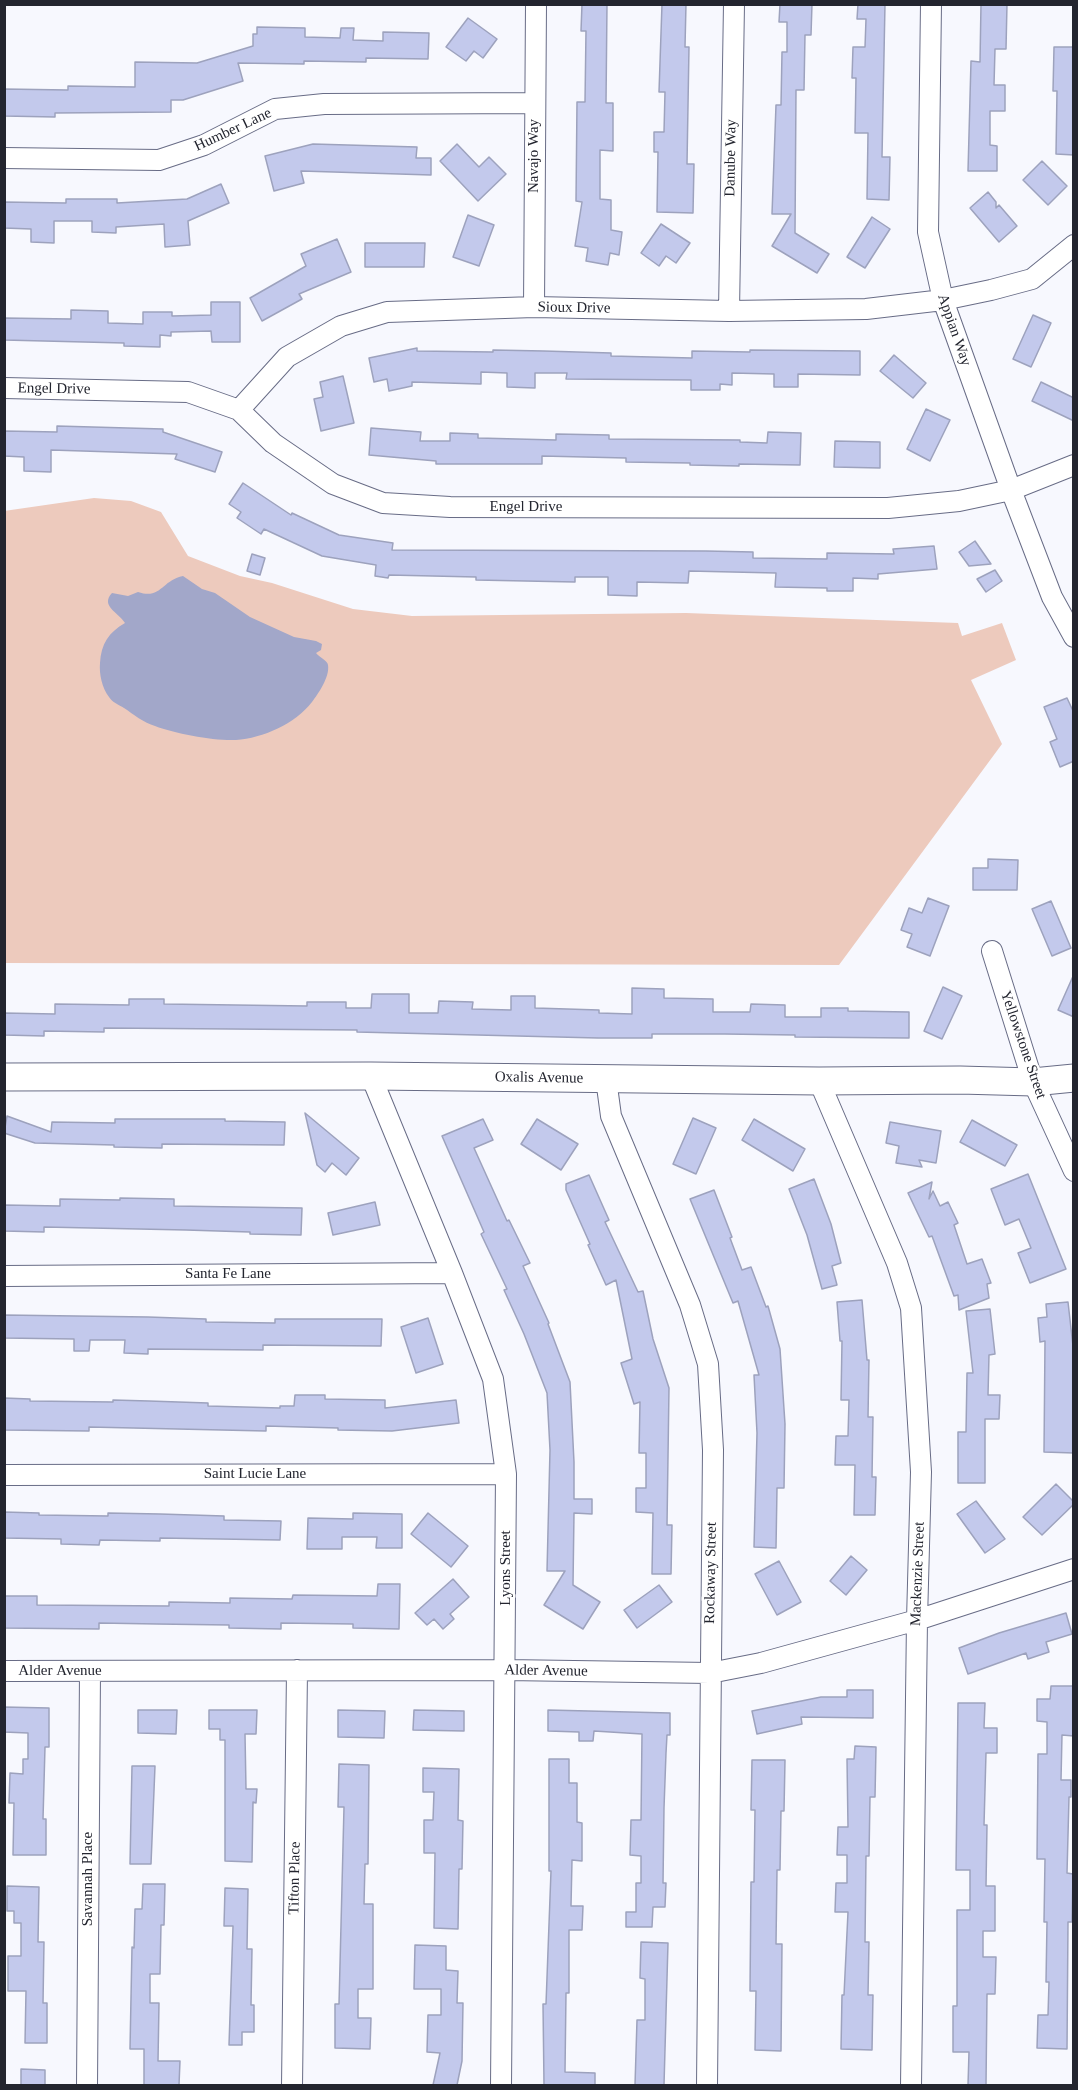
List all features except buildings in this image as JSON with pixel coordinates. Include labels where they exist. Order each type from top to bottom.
[{"type":"street","name":"Navajo Way","points":[[534,307],[536,4]]},
{"type":"street","name":"Danube Way","points":[[729,311],[734,4]]},
{"type":"street","name":"Appian Way","points":[[931,4],[928,232],[943,300],[1052,597],[1074,636]]},
{"type":"street","name":"Humber Lane","points":[[4,158],[159,160],[204,145],[275,109],[324,104],[534,103]]},
{"type":"street","name":"Sioux Drive","points":[[239,410],[286,357],[341,326],[387,312],[534,307],[729,311],[866,309],[943,300],[991,291],[1032,279],[1074,244]]},
{"type":"street","name":"Engel Drive","points":[[4,388],[188,392],[239,410],[273,443],[333,484],[383,503],[450,507],[888,508],[959,501],[1011,490],[1074,465]]},
{"type":"street","name":"Yellowstone Street","points":[[992,951],[1033,1082],[1074,1171]]},
{"type":"street","name":"Oxalis Avenue","points":[[4,1077],[371,1076],[1033,1082],[1074,1078]]},
{"type":"street","name":"Lyons Street","points":[[371,1076],[493,1379],[507,1474],[501,2085]]},
{"type":"street","name":"Rockaway Street","points":[[606,1079],[611,1116],[690,1305],[708,1364],[713,1450],[707,2085]]},
{"type":"street","name":"Mackenzie Street","points":[[819,1081],[897,1263],[911,1308],[921,1472],[916,1620],[911,2085]]},
{"type":"street","name":"Santa Fe Lane","points":[[4,1276],[452,1273]]},
{"type":"street","name":"Saint Lucie Lane","points":[[4,1475],[507,1474]]},
{"type":"street","name":"Alder Avenue","points":[[4,1671],[710,1672],[761,1663],[916,1620],[1074,1569]]},
{"type":"street","name":"Tifton Place","points":[[292,2085],[297,1670]]},
{"type":"street","name":"Savannah Place","points":[[87,2085],[90,1672]]},
{"type":"shaded area","points":[[94,498],[131,501],[161,512],[188,556],[240,576],[272,583],[353,609],[412,616],[686,613],[958,623],[962,636],[1002,623],[1016,660],[971,680],[1002,744],[839,965],[5,963],[4,511]]},
{"type":"water","points":[[183,576],[202,589],[215,593],[250,617],[294,637],[322,644],[321,650],[316,653],[328,663],[327,675],[314,699],[297,717],[257,736],[236,740],[217,739],[184,734],[151,725],[110,699],[102,681],[100,667],[102,650],[114,630],[125,623],[111,609],[109,598],[112,593],[128,596],[138,592],[146,594],[157,592],[170,581]]}]
